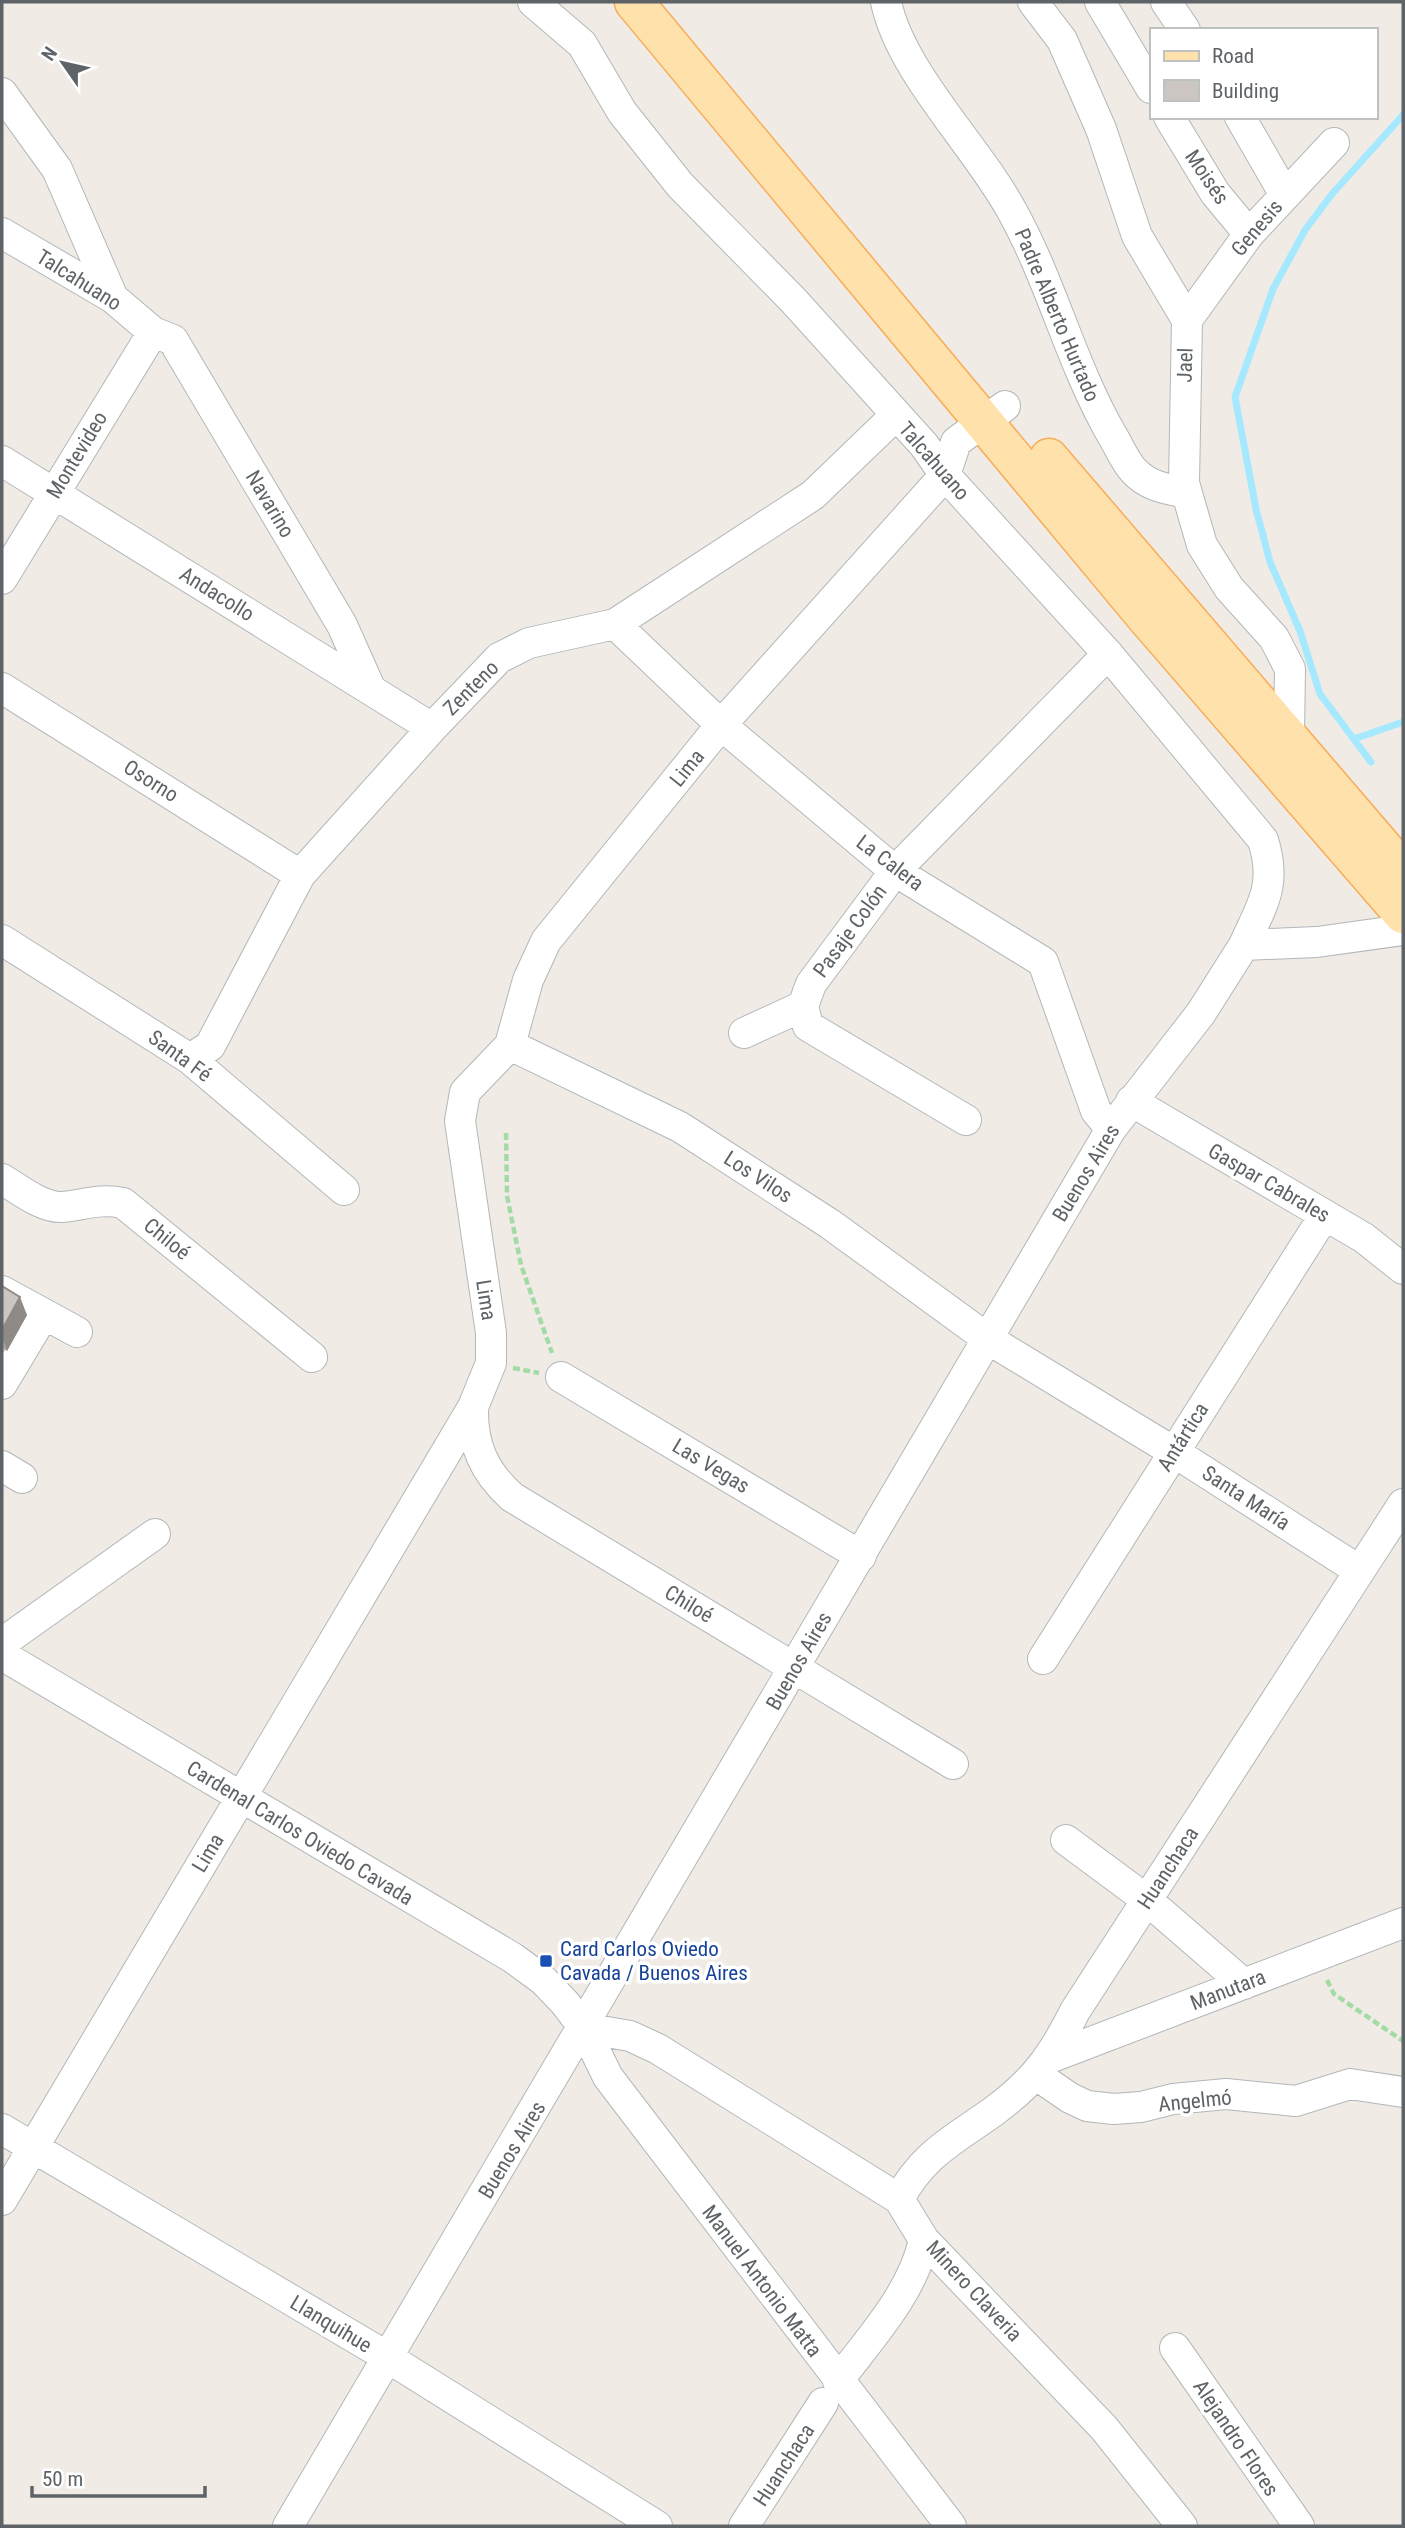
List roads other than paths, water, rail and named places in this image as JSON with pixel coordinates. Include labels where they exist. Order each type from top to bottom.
[{"type":"main road","points":[[634,2],[758,132]]},
{"type":"main road","points":[[663,2],[758,132],[982,423],[1403,914]]},
{"type":"main road","points":[[982,423],[1289,734],[1403,870]]},
{"type":"street","name":"Talcahuano","points":[[533,2],[582,44],[622,112],[680,185],[793,300],[923,446],[945,475],[1108,654],[1263,840],[1271,865],[1267,894],[1244,945]]},
{"type":"street","name":"Padre Alberto Hurtado","points":[[886,2],[889,16],[914,66],[973,148],[1012,211],[1057,305],[1089,395],[1133,471],[1156,488],[1187,493]]},
{"type":"street","name":"Jael","points":[[1033,2],[1062,40],[1101,128],[1137,236],[1187,320],[1184,415],[1187,493],[1202,545],[1229,587],[1274,638],[1290,670],[1289,734]]},
{"type":"street","points":[[1100,2],[1150,86]]},
{"type":"street","points":[[1166,2],[1184,28]]},
{"type":"street","points":[[2,93],[57,169],[113,298]]},
{"type":"street","name":"Moisés","points":[[1170,119],[1215,193],[1249,234]]},
{"type":"street","points":[[1241,119],[1285,195]]},
{"type":"street","name":"Genesis","points":[[1187,320],[1249,234],[1334,143]]},
{"type":"street","name":"Talcahuano","points":[[2,233],[113,298],[153,332]]},
{"type":"street","name":"Montevideo","points":[[2,579],[153,332]]},
{"type":"street","name":"Navarino","points":[[153,332],[173,340],[342,625],[371,690]]},
{"type":"street","name":"Zenteno","points":[[190,1059],[210,1046],[300,874],[432,727],[499,659],[528,643],[615,624],[813,495],[895,416]]},
{"type":"street","points":[[923,446],[982,423]]},
{"type":"street","name":"Lima","points":[[2,2200],[473,1407],[491,1363],[491,1334],[460,1121],[465,1092],[510,1045],[528,979],[546,941],[721,725],[945,475],[982,423]]},
{"type":"street","name":"Andacollo","points":[[2,461],[432,727]]},
{"type":"street","name":"La Calera","points":[[615,624],[721,725],[895,871],[1043,962],[1096,1111],[1111,1129]]},
{"type":"street","name":"Pasaje Colón","points":[[803,1006],[811,984],[895,871],[1108,654]]},
{"type":"street","name":"Osorno","points":[[2,688],[300,874]]},
{"type":"street","points":[[1244,945],[1317,942],[1403,930]]},
{"type":"street","name":"Santa Fé","points":[[2,940],[190,1059],[344,1190]]},
{"type":"street","name":"Buenos Aires","points":[[288,2526],[584,2028],[1111,1129],[1200,1013],[1244,945]]},
{"type":"street","points":[[744,1033],[803,1006],[808,1026],[966,1120]]},
{"type":"street","name":"Los Vilos","points":[[510,1045],[680,1127],[830,1224],[988,1339]]},
{"type":"street","name":"Gaspar Cabrales","points":[[1131,1101],[1364,1238],[1403,1269]]},
{"type":"street","name":"Chiloé","points":[[2,1179],[40,1201],[60,1207],[105,1199],[122,1203],[312,1357]]},
{"type":"street","name":"Antártica","points":[[1043,1659],[1324,1216]]},
{"type":"street","points":[[2,1291],[77,1332]]},
{"type":"street","points":[[2,1384],[44,1314]]},
{"type":"street","name":"Santa María","points":[[988,1339],[1174,1452],[1360,1571]]},
{"type":"street","name":"Las Vegas","points":[[561,1377],[861,1556]]},
{"type":"street","name":"Chiloé","points":[[473,1407],[472,1433],[477,1450],[497,1483],[512,1497],[954,1764]]},
{"type":"street","name":"Huanchaca","points":[[899,2199],[912,2175],[928,2158],[948,2140],[994,2111],[1044,2065],[1075,2011],[1403,1504]]},
{"type":"street","points":[[2,1643],[155,1534]]},
{"type":"street","name":"Cardenal Carlos Oviedo Cavada","points":[[2,1655],[513,1958],[543,1980],[584,2028]]},
{"type":"street","points":[[1066,1840],[1147,1900],[1244,1984]]},
{"type":"street","name":"Manutara","points":[[1044,2065],[1403,1923]]},
{"type":"street","name":"Minero Claveria","points":[[584,2028],[630,2036],[658,2049],[899,2199],[924,2240],[1104,2428],[1182,2526]]},
{"type":"street","name":"Manuel Antonio Matta","points":[[584,2028],[608,2077],[830,2392],[951,2526]]},
{"type":"street","name":"Angelmó","points":[[1044,2065],[1070,2098],[1087,2106],[1114,2109],[1141,2107],[1172,2099],[1226,2094],[1296,2101],[1350,2084],[1403,2092]]},
{"type":"street","name":"Llanquihue","points":[[2,2129],[388,2358],[657,2526]]},
{"type":"street","name":"Huanchaca","points":[[744,2526],[830,2392],[911,2278],[924,2240]]},
{"type":"street","name":"Alejandro Flores","points":[[1175,2348],[1299,2526]]},
{"type":"waterway","points":[[1371,762],[1320,694],[1300,631],[1270,562],[1256,509],[1235,397],[1273,289],[1305,230],[1332,194],[1403,115]]},
{"type":"waterway","points":[[1354,739],[1403,722]]},
{"type":"place","name":"Card Carlos Oviedo Cavada / Buenos Aires","points":[[546,1961]]}]
